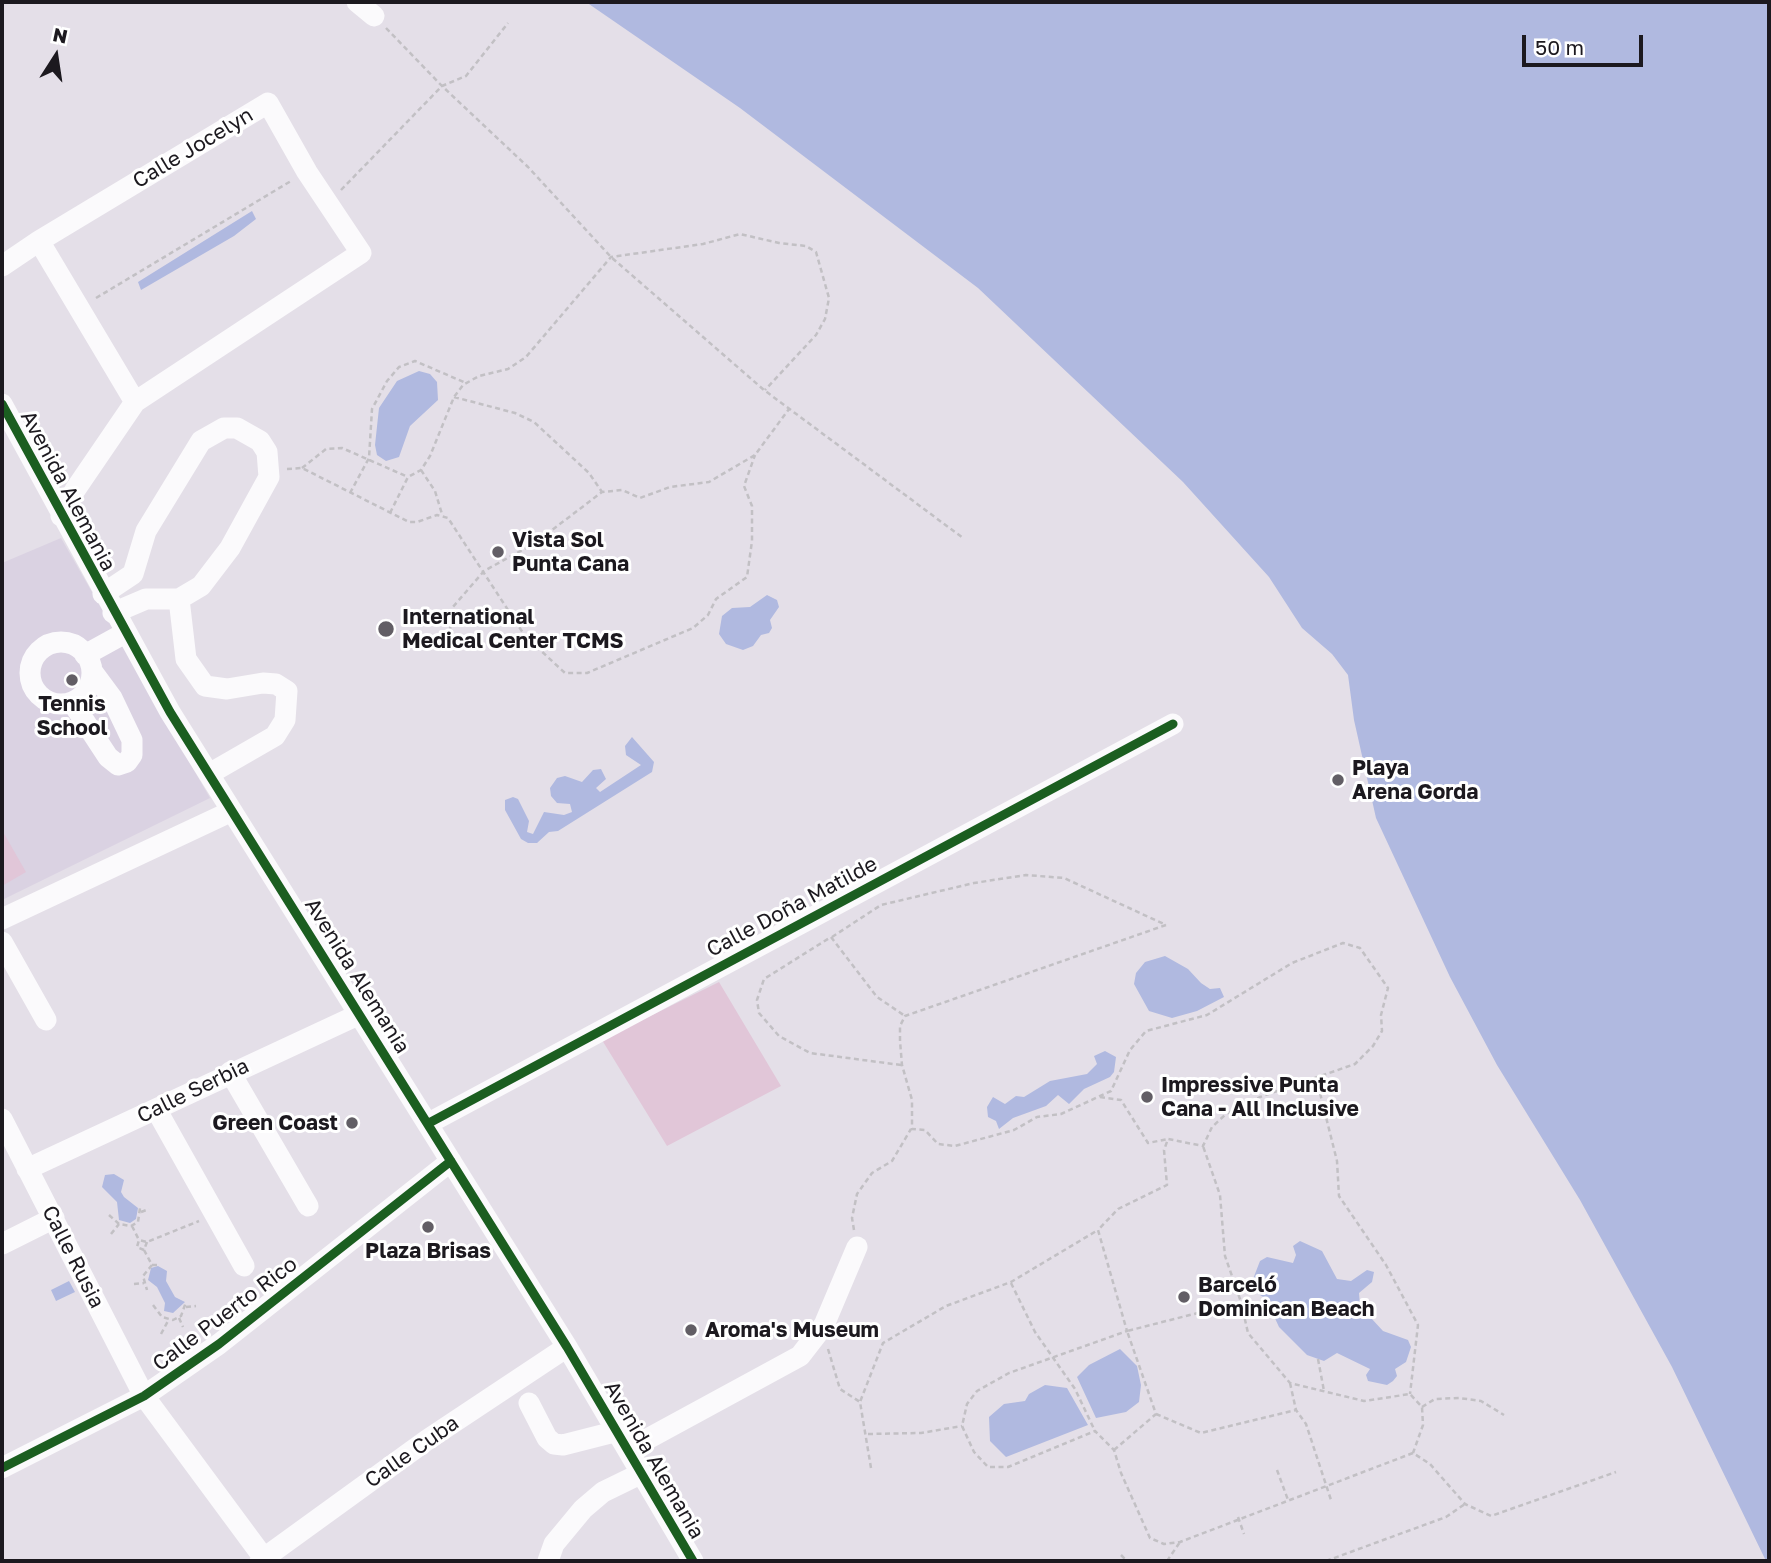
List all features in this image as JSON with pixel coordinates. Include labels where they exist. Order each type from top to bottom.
[{"type":"street","points":[[357,2],[374,16]]},
{"type":"street","name":"Calle Jocelyn","points":[[39,241],[268,103],[307,172],[361,253],[135,402],[75,489],[61,516]]},
{"type":"street","points":[[2,266],[39,241],[81,307],[135,402]]},
{"type":"street","name":"Avenida Alemania","points":[[2,404],[125,634],[209,774],[429,1123],[624,1440],[693,1561]]},
{"type":"street","points":[[103,594],[133,574],[146,531],[201,441],[224,428],[250,433],[267,452],[270,470],[264,489],[230,548],[201,586],[179,598],[146,599],[113,613]]},
{"type":"street","points":[[179,598],[187,659],[205,686],[228,689],[263,683],[276,684],[287,691],[285,720],[275,736],[209,774]]},
{"type":"street","points":[[88,663],[125,634]]},
{"type":"street","points":[[72,702],[108,757],[118,765],[127,762],[132,755],[132,740],[112,698],[88,663],[71,645],[54,643],[38,652],[30,667],[32,684],[42,698],[58,704],[72,702],[88,688],[88,663]]},
{"type":"street","name":"Calle Doña Matilde","points":[[429,1123],[1173,724]]},
{"type":"street","points":[[2,919],[232,811]]},
{"type":"street","points":[[2,942],[46,1020]]},
{"type":"street","name":"Calle Serbia","points":[[27,1169],[230,1072],[360,1014]]},
{"type":"street","points":[[230,1072],[307,1206]]},
{"type":"street","points":[[156,1109],[244,1266]]},
{"type":"street","name":"Calle Rusia","points":[[2,1119],[144,1396],[263,1560]]},
{"type":"street","name":"Calle Puerto Rico","points":[[2,1468],[144,1396],[219,1344],[451,1161]]},
{"type":"street","points":[[2,1244],[54,1218]]},
{"type":"street","points":[[529,1403],[547,1438],[554,1444],[624,1440],[800,1356],[818,1335],[858,1247]]},
{"type":"street","name":"Calle Cuba","points":[[263,1560],[427,1440],[567,1347]]},
{"type":"street","points":[[548,1561],[554,1544],[583,1509],[603,1492],[642,1473]]},
{"type":"path","points":[[374,16],[442,86],[528,167],[611,257],[764,390],[963,538]]},
{"type":"path","points":[[329,202],[442,86],[466,76],[508,23]]},
{"type":"path","points":[[81,307],[307,172]]},
{"type":"path","points":[[390,513],[408,477],[421,470],[430,456],[454,397],[466,383],[479,376],[508,369],[526,357],[611,257],[703,244],[740,234],[806,246],[816,251],[829,298],[825,319],[816,335],[764,390]]},
{"type":"path","points":[[350,493],[369,458],[372,409],[387,381],[399,367],[415,361],[466,383]]},
{"type":"path","points":[[454,397],[515,413],[534,422],[589,473],[602,492]]},
{"type":"path","points":[[421,470],[435,491],[442,515],[452,521],[525,636],[565,673],[587,673],[607,667],[666,638],[694,628],[708,615],[716,599],[747,577],[752,506],[744,486],[755,455],[789,409]]},
{"type":"path","points":[[302,468],[318,454],[332,447],[369,458],[408,477]]},
{"type":"path","points":[[449,640],[452,608],[484,571],[543,538],[602,492],[622,490],[640,498],[670,486],[709,482],[755,455]]},
{"type":"path","points":[[270,470],[302,468],[390,513],[417,523],[442,515]]},
{"type":"path","points":[[858,1247],[852,1218],[857,1194],[872,1173],[892,1161],[912,1129],[912,1100],[902,1065],[900,1026],[905,1016],[1166,925],[1064,878],[1026,875],[974,883],[881,905],[764,979],[757,1000],[759,1013],[779,1036],[810,1053],[902,1065]]},
{"type":"path","points":[[831,937],[877,997],[905,1016]]},
{"type":"path","points":[[912,1129],[925,1129],[938,1144],[954,1146],[1014,1130],[1037,1117],[1061,1114],[1111,1091],[1130,1051],[1146,1031],[1207,1015],[1292,963],[1343,943],[1360,948],[1388,988],[1381,1015],[1382,1031],[1373,1046],[1355,1064],[1260,1097],[1226,1114],[1212,1127],[1203,1146],[1220,1195],[1225,1255],[1248,1333],[1290,1383],[1296,1410],[1306,1424],[1331,1500]]},
{"type":"path","points":[[1011,1282],[1050,1359],[1075,1389],[1095,1431],[1114,1450],[1150,1538],[1164,1544],[1180,1542],[1238,1517],[1413,1453],[1423,1425],[1422,1407],[1410,1394],[1418,1325],[1386,1265],[1339,1196],[1337,1161],[1316,1077]]},
{"type":"path","points":[[1100,1097],[1121,1100],[1147,1143],[1168,1139],[1203,1146]]},
{"type":"path","points":[[871,1468],[868,1434],[860,1402],[876,1352],[883,1343],[946,1306],[1011,1282],[1059,1250],[1098,1230],[1118,1209],[1167,1185],[1164,1150],[1168,1139]]},
{"type":"path","points":[[109,1215],[119,1224],[132,1226],[138,1222],[141,1210],[149,1209]]},
{"type":"path","points":[[139,1240],[147,1242],[202,1219]]},
{"type":"path","points":[[111,1234],[119,1224]]},
{"type":"path","points":[[132,1226],[139,1240],[137,1247],[144,1250],[152,1265]]},
{"type":"path","points":[[1098,1230],[1127,1331],[1156,1414],[1201,1433],[1296,1410]]},
{"type":"path","points":[[144,1250],[147,1242]]},
{"type":"path","points":[[147,1290],[144,1272],[152,1265],[160,1265]]},
{"type":"path","points":[[134,1284],[144,1283]]},
{"type":"path","points":[[1095,1431],[1008,1467],[988,1467],[974,1452],[962,1426],[967,1404],[977,1391],[1009,1373],[1127,1331],[1241,1302]]},
{"type":"path","points":[[179,1318],[186,1304],[196,1306]]},
{"type":"path","points":[[153,1305],[162,1317],[179,1318]]},
{"type":"path","points":[[179,1318],[183,1327]]},
{"type":"path","points":[[161,1334],[169,1319]]},
{"type":"path","points":[[818,1335],[826,1342],[840,1389],[860,1402]]},
{"type":"path","points":[[1318,1359],[1324,1391]]},
{"type":"path","points":[[1290,1383],[1364,1401],[1410,1394]]},
{"type":"path","points":[[1422,1407],[1435,1399],[1459,1398],[1481,1401],[1503,1415]]},
{"type":"path","points":[[1114,1450],[1156,1414]]},
{"type":"path","points":[[868,1434],[921,1433],[962,1426]]},
{"type":"path","points":[[1413,1453],[1430,1464],[1465,1504],[1491,1516],[1616,1472]]},
{"type":"path","points":[[1277,1470],[1288,1500]]},
{"type":"path","points":[[1326,1561],[1446,1517],[1465,1504]]},
{"type":"path","points":[[1238,1517],[1244,1534]]},
{"type":"path","points":[[1167,1561],[1180,1542]]},
{"type":"path","points":[[1121,1555],[1127,1561]]},
{"type":"shaded area","name":"Tennis School","points":[[61,538],[210,798],[2,900],[2,563]]},
{"type":"shaded area","points":[[2,830],[26,872],[2,886]]},
{"type":"shaded area","points":[[719,982],[781,1086],[667,1146],[602,1040]]},
{"type":"water","points":[[586,2],[1769,2],[1769,1561],[1766,1561],[1672,1367],[1580,1200],[1497,1065],[1450,977],[1376,818],[1354,720],[1348,675],[1332,654],[1302,628],[1269,577],[1183,482],[978,288],[740,108]]},
{"type":"water","points":[[252,211],[256,219],[234,236],[141,290],[138,282]]},
{"type":"water","points":[[419,371],[430,374],[437,382],[438,400],[410,426],[399,457],[386,461],[377,455],[375,445],[379,408],[397,381]]},
{"type":"water","points":[[767,595],[777,600],[779,607],[770,620],[772,628],[769,633],[761,635],[753,646],[743,650],[726,644],[719,634],[722,616],[732,608],[750,607]]},
{"type":"water","points":[[632,737],[654,762],[652,772],[558,831],[549,832],[537,843],[528,843],[521,839],[505,810],[505,800],[513,797],[518,799],[529,821],[527,832],[533,834],[544,812],[564,815],[572,812],[570,804],[557,803],[551,796],[550,788],[557,778],[565,776],[582,782],[593,770],[601,769],[606,779],[596,788],[600,792],[641,765],[626,755],[625,746]]},
{"type":"water","points":[[1165,956],[1188,969],[1210,989],[1220,988],[1224,997],[1197,1011],[1172,1018],[1149,1011],[1134,984],[1136,973],[1145,962]]},
{"type":"water","points":[[1105,1051],[1116,1057],[1114,1072],[1110,1077],[1084,1089],[1069,1104],[1058,1095],[1046,1106],[1013,1118],[999,1129],[996,1121],[988,1117],[987,1107],[993,1097],[1005,1104],[1016,1096],[1024,1097],[1050,1081],[1087,1074],[1097,1064],[1094,1056]]},
{"type":"water","points":[[114,1174],[124,1180],[121,1192],[124,1197],[138,1208],[136,1219],[130,1223],[119,1220],[117,1202],[102,1187],[105,1175]]},
{"type":"water","points":[[1300,1241],[1322,1251],[1337,1279],[1351,1281],[1367,1270],[1374,1272],[1372,1282],[1359,1293],[1360,1306],[1383,1331],[1408,1340],[1411,1347],[1406,1362],[1395,1369],[1397,1376],[1387,1385],[1368,1381],[1366,1375],[1370,1369],[1337,1353],[1324,1361],[1307,1355],[1279,1327],[1273,1314],[1275,1304],[1255,1292],[1253,1279],[1260,1261],[1267,1257],[1293,1263],[1296,1255],[1293,1246]]},
{"type":"water","points":[[158,1266],[167,1271],[166,1281],[175,1297],[185,1302],[173,1313],[164,1311],[165,1303],[157,1287],[148,1280],[151,1268]]},
{"type":"water","points":[[69,1281],[75,1292],[56,1301],[51,1290]]},
{"type":"water","points":[[1120,1349],[1137,1366],[1141,1385],[1139,1402],[1126,1412],[1096,1418],[1077,1377],[1089,1365]]},
{"type":"water","points":[[1045,1385],[1067,1388],[1088,1425],[1006,1457],[990,1441],[989,1417],[1004,1404],[1025,1401],[1029,1394]]},
{"type":"cycle path","points":[[2,404],[170,712],[567,1347],[693,1561]]},
{"type":"cycle path","points":[[429,1123],[1173,724]]},
{"type":"cycle path","points":[[2,1468],[144,1396],[219,1344],[451,1161]]},
{"type":"place","name":"Vista Sol Punta Cana","points":[[498,552]]},
{"type":"place","name":"International Medical Center TCMS","points":[[386,629]]},
{"type":"place","name":"Tennis School","points":[[72,680]]},
{"type":"place","name":"Playa Arena Gorda","points":[[1338,780]]},
{"type":"place","name":"Impressive Punta Cana - All Inclusive","points":[[1147,1097]]},
{"type":"place","name":"Green Coast","points":[[352,1123]]},
{"type":"place","name":"Plaza Brisas","points":[[428,1227]]},
{"type":"place","name":"Barceló Dominican Beach","points":[[1184,1297]]},
{"type":"place","name":"Aroma's Museum","points":[[691,1330]]}]
